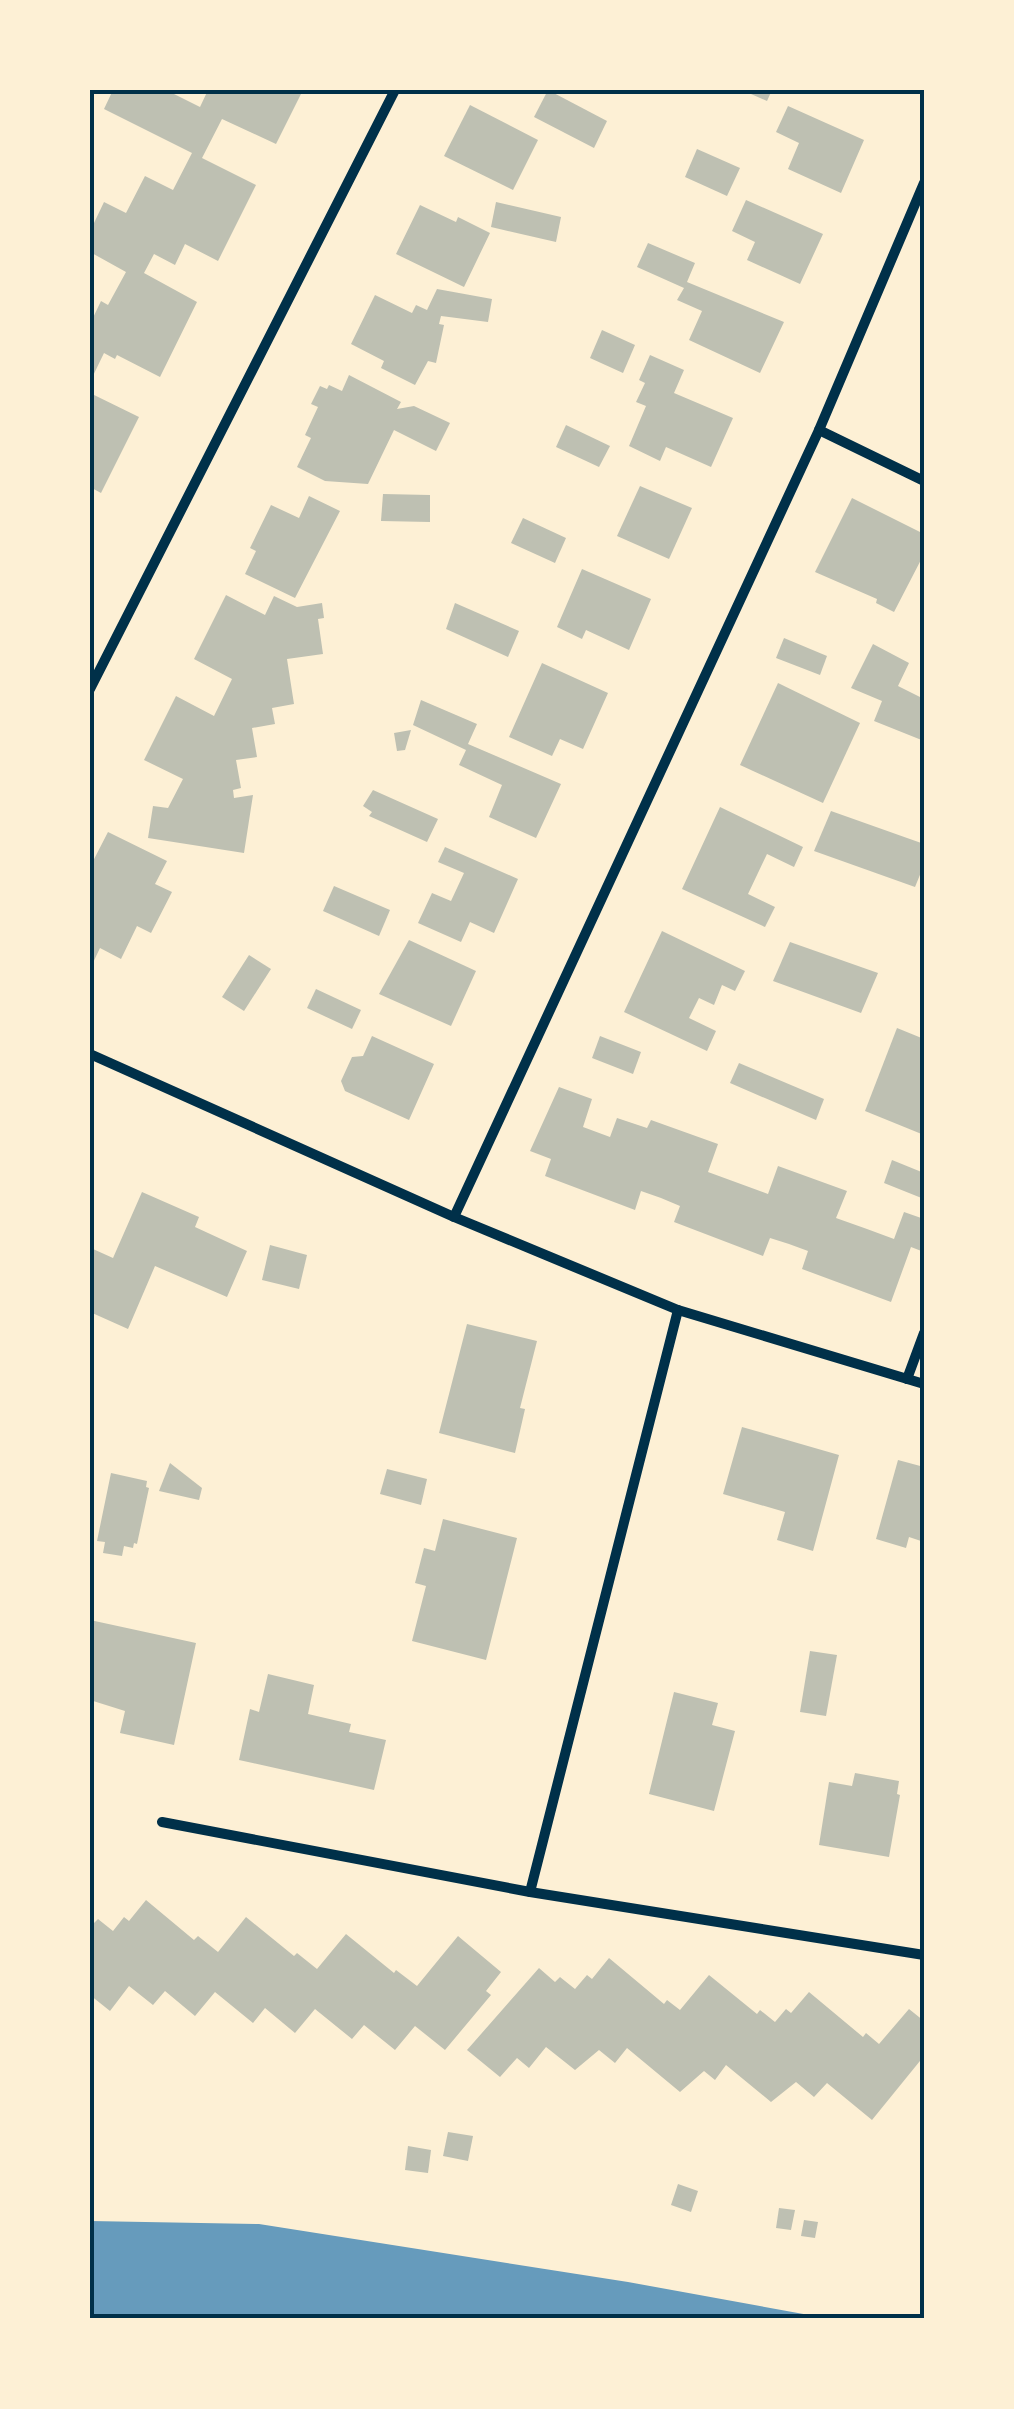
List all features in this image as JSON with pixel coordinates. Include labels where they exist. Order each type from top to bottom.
[{"type":"street","points":[[90,689],[395,90]]},
{"type":"street","points":[[454,1217],[819,430],[924,183]]},
{"type":"street","points":[[819,430],[924,481]]},
{"type":"street","points":[[90,1054],[454,1217],[678,1310],[924,1384]]},
{"type":"street","points":[[530,1892],[678,1310]]},
{"type":"street","points":[[907,1379],[924,1333]]},
{"type":"street","points":[[162,1822],[530,1892],[924,1956]]},
{"type":"water","points":[[90,2221],[259,2224],[628,2282],[831,2319],[90,2319]]},
{"type":"building","points":[[113,90],[166,90],[200,107],[208,90],[303,90],[276,144],[222,119],[202,158],[256,185],[218,261],[185,244],[175,265],[154,254],[144,273],[197,302],[160,377],[117,355],[115,359],[104,353],[90,382],[90,324],[101,301],[108,305],[126,272],[90,252],[90,221],[94,223],[104,202],[126,213],[145,176],[173,190],[192,153],[104,109]]},
{"type":"building","points":[[548,90],[607,121],[594,148],[534,117]]},
{"type":"building","points":[[742,90],[772,90],[767,101]]},
{"type":"building","points":[[470,105],[538,140],[513,190],[444,156]]},
{"type":"building","points":[[788,106],[864,140],[841,193],[788,169],[799,143],[776,132]]},
{"type":"building","points":[[697,149],[740,168],[727,196],[685,177]]},
{"type":"building","points":[[746,200],[823,234],[800,284],[747,260],[755,242],[732,231]]},
{"type":"building","points":[[496,202],[561,217],[556,242],[491,227]]},
{"type":"building","points":[[420,205],[490,233],[464,287],[396,254]]},
{"type":"building","points":[[648,243],[695,263],[687,282],[784,322],[760,373],[689,340],[702,311],[677,300],[684,288],[637,267]]},
{"type":"building","points":[[437,289],[492,299],[488,322],[441,316],[439,324],[444,325],[436,363],[428,361],[415,385],[381,368],[384,361],[351,344],[375,295],[412,313],[416,305],[427,310]]},
{"type":"building","points":[[602,330],[635,345],[623,373],[590,358]]},
{"type":"building","points":[[650,355],[684,370],[674,393],[733,418],[711,467],[666,447],[660,461],[629,446],[646,406],[636,402],[645,383],[639,380]]},
{"type":"building","points":[[349,375],[401,402],[397,409],[414,406],[450,423],[436,451],[394,430],[368,484],[325,481],[297,467],[311,438],[305,435],[318,407],[311,404],[320,386],[342,391]]},
{"type":"building","points":[[90,393],[139,417],[101,493],[90,487]]},
{"type":"building","points":[[566,425],[610,446],[599,467],[556,447]]},
{"type":"building","points":[[640,486],[692,508],[669,559],[617,536]]},
{"type":"building","points":[[383,494],[430,495],[430,522],[381,521]]},
{"type":"building","points":[[309,496],[340,511],[295,598],[245,574],[256,551],[250,548],[271,505],[299,518]]},
{"type":"building","points":[[852,498],[924,534],[924,554],[894,612],[876,603],[877,599],[815,572]]},
{"type":"building","points":[[523,518],[566,538],[555,563],[511,543]]},
{"type":"building","points":[[582,569],[651,599],[629,650],[586,630],[582,639],[557,627]]},
{"type":"building","points":[[226,595],[265,615],[274,596],[297,607],[322,603],[324,618],[318,619],[323,654],[287,659],[294,704],[272,708],[275,724],[252,728],[257,757],[236,760],[241,788],[233,790],[234,798],[253,795],[244,853],[148,838],[153,806],[168,808],[183,779],[144,760],[176,696],[214,716],[232,679],[194,659]]},
{"type":"building","points":[[455,603],[519,631],[508,657],[446,629]]},
{"type":"building","points":[[784,638],[827,656],[820,675],[776,658]]},
{"type":"building","points":[[873,644],[909,663],[898,686],[924,699],[924,741],[874,721],[882,701],[851,688]]},
{"type":"building","points":[[542,663],[608,693],[583,749],[560,739],[552,756],[509,737]]},
{"type":"building","points":[[778,683],[860,723],[823,803],[740,765]]},
{"type":"building","points":[[421,700],[477,724],[468,744],[561,784],[536,838],[489,817],[502,785],[459,765],[466,750],[413,725]]},
{"type":"building","points":[[411,730],[405,750],[397,751],[394,733]]},
{"type":"building","points":[[373,790],[438,819],[427,842],[369,816],[372,812],[363,806]]},
{"type":"building","points":[[720,807],[803,847],[794,867],[767,854],[748,894],[775,907],[765,927],[682,889]]},
{"type":"building","points":[[831,811],[924,844],[924,865],[915,887],[814,851]]},
{"type":"building","points":[[108,832],[167,861],[155,884],[172,892],[151,933],[137,926],[121,959],[100,948],[90,969],[90,867]]},
{"type":"building","points":[[445,847],[518,879],[494,933],[470,922],[461,942],[418,923],[432,893],[451,901],[464,873],[438,862]]},
{"type":"building","points":[[334,886],[390,910],[379,936],[323,911]]},
{"type":"building","points":[[662,931],[745,971],[735,991],[722,985],[714,1005],[699,998],[689,1018],[716,1031],[707,1051],[624,1012]]},
{"type":"building","points":[[409,940],[476,971],[451,1026],[379,994]]},
{"type":"building","points":[[790,942],[878,973],[861,1013],[773,981]]},
{"type":"building","points":[[249,955],[271,969],[244,1011],[222,997]]},
{"type":"building","points":[[316,989],[361,1010],[352,1029],[307,1008]]},
{"type":"building","points":[[897,1028],[924,1039],[924,1135],[865,1111]]},
{"type":"building","points":[[372,1036],[434,1064],[409,1120],[345,1091],[341,1081],[352,1057],[363,1056]]},
{"type":"building","points":[[600,1036],[641,1052],[633,1074],[592,1058]]},
{"type":"building","points":[[739,1063],[824,1099],[816,1120],[730,1083]]},
{"type":"building","points":[[559,1087],[592,1099],[583,1127],[610,1137],[617,1118],[647,1128],[651,1120],[718,1144],[708,1172],[768,1194],[778,1166],[847,1191],[836,1218],[894,1239],[904,1212],[924,1219],[924,1252],[911,1247],[891,1302],[802,1269],[808,1251],[789,1244],[770,1238],[763,1256],[674,1222],[680,1206],[661,1198],[641,1191],[635,1210],[545,1176],[551,1159],[530,1151]]},
{"type":"building","points":[[892,1160],[924,1173],[924,1199],[884,1183]]},
{"type":"building","points":[[142,1192],[199,1217],[195,1227],[247,1251],[227,1297],[155,1266],[128,1329],[90,1312],[90,1256],[93,1249],[113,1258]]},
{"type":"building","points":[[270,1245],[307,1255],[299,1289],[262,1280]]},
{"type":"building","points":[[467,1324],[537,1341],[520,1408],[525,1409],[515,1453],[439,1433]]},
{"type":"building","points":[[742,1427],[839,1455],[813,1551],[777,1540],[785,1512],[723,1494]]},
{"type":"building","points":[[898,1460],[924,1467],[924,1542],[909,1537],[906,1548],[876,1539]]},
{"type":"building","points":[[170,1463],[202,1488],[199,1500],[159,1491]]},
{"type":"building","points":[[387,1469],[427,1479],[421,1505],[380,1494]]},
{"type":"building","points":[[111,1473],[147,1481],[149,1488],[137,1544],[133,1548],[124,1546],[122,1556],[103,1553],[105,1542],[97,1541]]},
{"type":"building","points":[[443,1519],[517,1538],[486,1660],[412,1641],[426,1586],[415,1583],[424,1548],[435,1551]]},
{"type":"building","points":[[90,1620],[196,1643],[174,1745],[120,1733],[125,1711],[90,1700]]},
{"type":"building","points":[[810,1651],[837,1655],[826,1716],[800,1712]]},
{"type":"building","points":[[268,1674],[314,1685],[308,1714],[351,1724],[349,1732],[386,1740],[374,1790],[239,1760],[250,1709],[259,1712]]},
{"type":"building","points":[[674,1692],[718,1703],[712,1725],[735,1731],[714,1811],[649,1794]]},
{"type":"building","points":[[855,1773],[899,1781],[889,1857],[819,1845],[829,1782],[852,1786]]},
{"type":"building","points":[[146,1900],[194,1940],[198,1936],[218,1952],[246,1917],[294,1956],[297,1953],[317,1969],[346,1934],[394,1973],[396,1970],[417,1986],[458,1936],[501,1972],[486,1991],[491,1995],[445,2050],[415,2026],[395,2050],[364,2025],[352,2039],[315,2009],[295,2033],[265,2008],[253,2023],[215,1992],[195,2016],[165,1991],[153,2005],[129,1986],[110,2011],[90,1995],[90,1922],[98,1919],[113,1931],[124,1917],[129,1921]]},
{"type":"building","points":[[609,1958],[664,2004],[667,2000],[680,2010],[709,1975],[757,2014],[760,2010],[775,2022],[786,2009],[791,2013],[809,1992],[863,2037],[866,2033],[879,2044],[909,2009],[924,2021],[924,2056],[872,2120],[827,2083],[814,2097],[796,2082],[771,2102],[726,2065],[715,2080],[704,2071],[680,2092],[627,2048],[615,2063],[599,2050],[575,2070],[546,2047],[529,2068],[517,2058],[500,2077],[467,2050],[539,1968],[555,1982],[560,1977],[575,1989],[587,1975],[592,1979]]},
{"type":"building","points":[[448,2132],[473,2136],[468,2161],[443,2156]]},
{"type":"building","points":[[408,2146],[431,2150],[428,2173],[405,2170]]},
{"type":"building","points":[[678,2184],[698,2191],[691,2212],[671,2205]]},
{"type":"building","points":[[779,2208],[795,2210],[791,2230],[776,2228]]},
{"type":"building","points":[[804,2220],[818,2222],[815,2238],[801,2236]]}]
